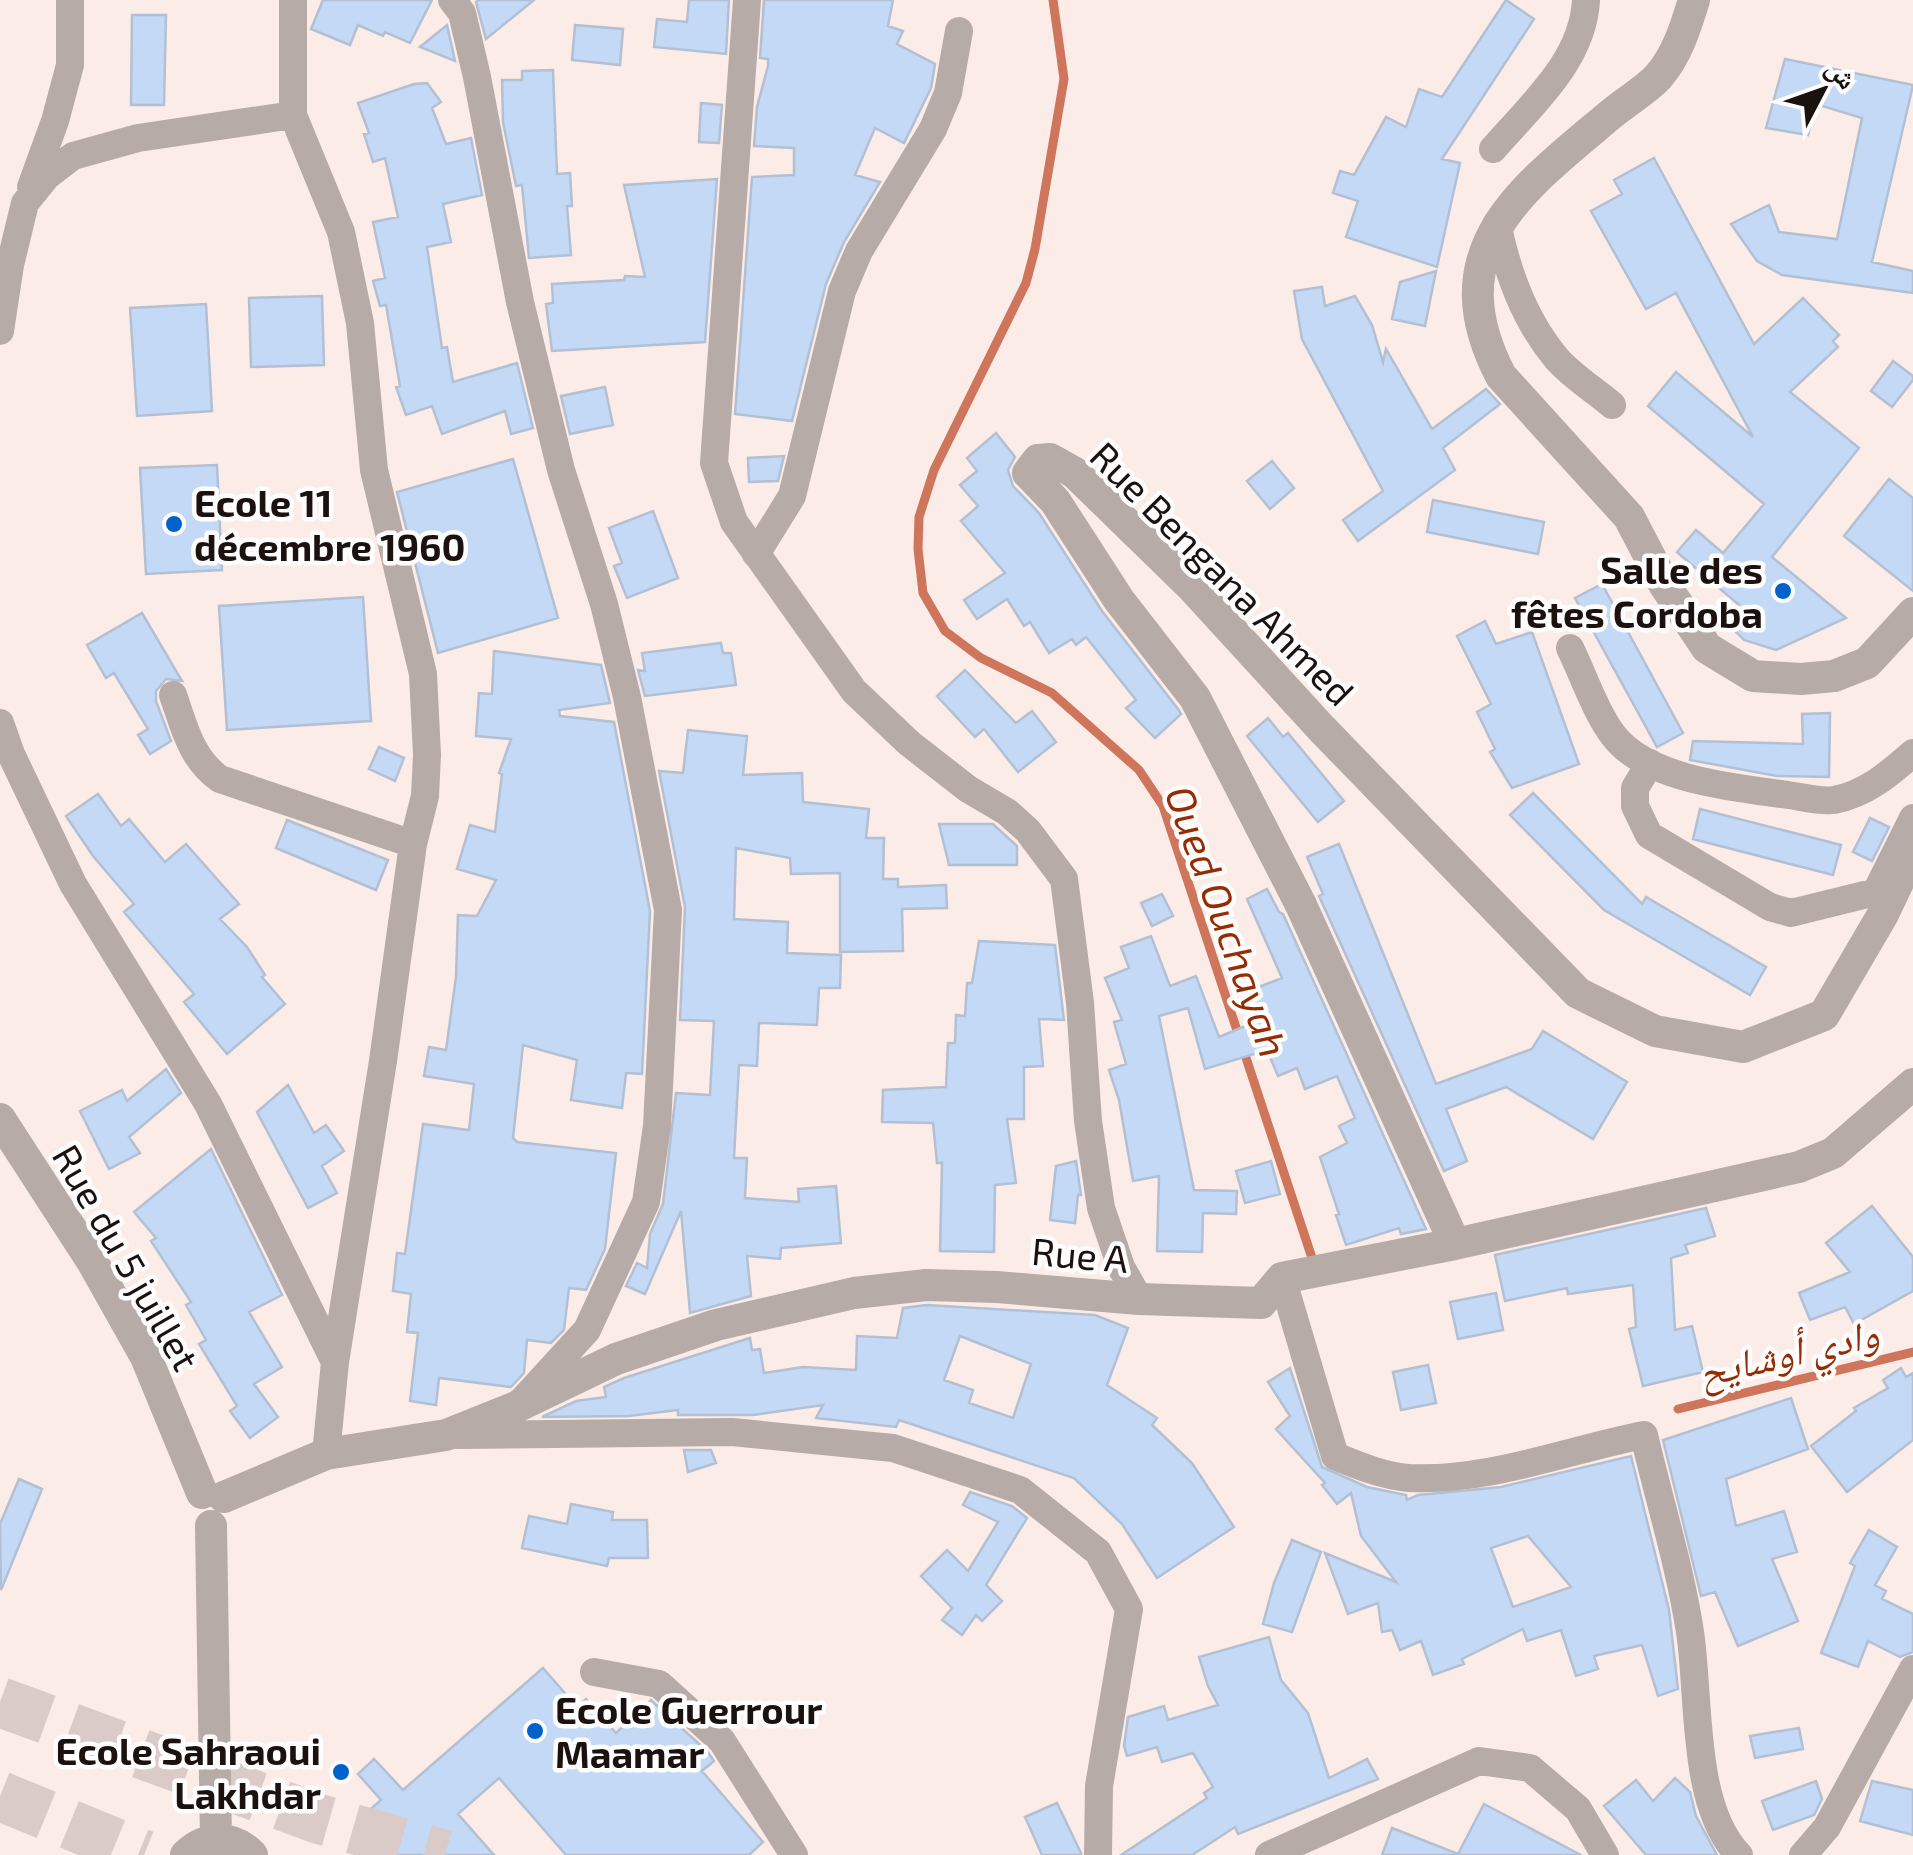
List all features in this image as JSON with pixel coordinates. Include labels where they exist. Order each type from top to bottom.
[{"type":"street","points":[[0,331],[25,203],[55,121],[70,65],[70,0]]},
{"type":"street","points":[[293,0],[293,115],[341,232],[360,322],[374,470],[423,674],[424,796],[412,844],[383,1061],[335,1362],[326,1454]]},
{"type":"street","points":[[452,0],[462,13],[478,77],[520,302],[560,470],[604,604],[627,697],[668,910],[658,1126],[646,1202],[587,1330],[516,1407]]},
{"type":"street","points":[[747,0],[714,464],[734,522],[854,692],[909,743],[968,789],[1007,812],[1028,831],[1064,879],[1080,1003],[1088,1121],[1101,1208],[1121,1267],[1139,1299]]},
{"type":"street","points":[[1493,149],[1578,44],[1586,0]]},
{"type":"street","points":[[1694,0],[1680,42],[1658,76],[1525,190],[1497,223],[1481,267],[1477,294],[1480,327],[1488,352],[1501,376],[1629,517],[1664,584],[1707,648],[1753,676],[1834,676],[1866,663],[1913,613]]},
{"type":"street","points":[[756,554],[792,496],[842,292],[859,251],[933,129],[948,93],[960,31]]},
{"type":"street","points":[[25,203],[47,176],[73,156],[138,138],[293,115]]},
{"type":"street","points":[[1497,223],[1506,270],[1543,338],[1559,360],[1612,404]]},
{"type":"street","name":"Rue Bengana Ahmed","points":[[1455,1244],[1300,905],[1196,698],[1119,600],[1054,502],[1028,472],[1038,460],[1050,458],[1064,464],[1191,586],[1578,993],[1655,1031],[1743,1047],[1824,1015],[1882,916],[1913,851]]},
{"type":"street","points":[[1570,648],[1611,732],[1622,746],[1650,763],[1712,784],[1830,801],[1863,791],[1913,754]]},
{"type":"street","points":[[173,695],[193,749],[208,770],[220,778],[412,844]]},
{"type":"street","points":[[0,723],[10,754],[72,884],[208,1104],[335,1362]]},
{"type":"street","points":[[1650,763],[1636,788],[1635,806],[1649,836],[1770,907],[1791,913],[1876,892],[1913,818]]},
{"type":"street","name":"Rue A","points":[[213,1505],[326,1454],[446,1435],[516,1407],[616,1359],[700,1330],[854,1292],[926,1285],[1261,1303],[1282,1278],[1455,1244],[1798,1166],[1833,1153],[1913,1084]]},
{"type":"street","name":"Rue du 5 juillet","points":[[0,1119],[92,1261],[146,1357],[213,1505],[216,1840]]},
{"type":"street","points":[[1282,1278],[1336,1456],[1367,1469],[1406,1478],[1462,1477],[1644,1435],[1690,1630],[1706,1781],[1725,1840],[1738,1855]]},
{"type":"street","points":[[446,1435],[732,1432],[893,1448],[1020,1490],[1098,1552],[1129,1609],[1099,1786],[1098,1855]]},
{"type":"street","points":[[1803,1855],[1828,1827],[1913,1670]]},
{"type":"street","points":[[594,1672],[659,1684],[710,1730],[722,1741],[794,1855]]},
{"type":"street","points":[[1273,1854],[1479,1761],[1530,1768],[1578,1809],[1605,1855]]},
{"type":"street","points":[[186,1855],[201,1843],[216,1840],[232,1842],[252,1855]]},
{"type":"building","points":[[323,0],[432,0],[410,43],[358,25],[350,45],[311,29]]},
{"type":"building","points":[[478,0],[534,0],[486,39]]},
{"type":"building","points":[[689,0],[729,0],[726,54],[654,47],[657,19],[687,22]]},
{"type":"building","points":[[764,0],[893,0],[888,26],[903,31],[897,44],[935,64],[931,88],[904,143],[875,128],[855,175],[880,182],[844,242],[826,284],[792,421],[735,414],[752,177],[794,175],[794,148],[754,146],[757,107],[768,66],[768,59],[760,58]]},
{"type":"building","points":[[1506,0],[1534,19],[1442,159],[1460,163],[1437,267],[1346,237],[1358,201],[1333,193],[1340,171],[1354,175],[1386,117],[1406,127],[1419,89],[1442,97]]},
{"type":"building","points":[[132,15],[166,15],[164,105],[131,105]]},
{"type":"building","points":[[447,25],[455,61],[420,47]]},
{"type":"building","points":[[575,25],[623,29],[620,65],[572,60]]},
{"type":"building","points":[[1785,59],[1913,85],[1872,262],[1913,271],[1913,293],[1782,275],[1757,261],[1731,224],[1769,205],[1779,232],[1837,239],[1862,118],[1816,104],[1808,135],[1766,128]]},
{"type":"building","points":[[553,70],[557,174],[570,173],[572,206],[567,206],[571,255],[529,258],[522,185],[516,186],[503,122],[502,80],[522,80],[522,71]]},
{"type":"building","points":[[427,83],[441,102],[432,108],[446,144],[471,138],[482,195],[443,204],[451,242],[427,247],[442,348],[447,347],[453,382],[517,363],[533,428],[511,434],[505,411],[442,434],[432,406],[406,415],[396,387],[400,386],[386,305],[380,306],[373,281],[385,278],[373,222],[398,217],[385,158],[373,162],[364,134],[369,133],[358,103]]},
{"type":"building","points":[[701,103],[722,105],[719,143],[699,142]]},
{"type":"building","points":[[1654,158],[1754,344],[1803,298],[1839,335],[1833,341],[1838,347],[1790,392],[1859,448],[1772,557],[1846,618],[1776,650],[1744,640],[1724,620],[1739,605],[1677,552],[1696,530],[1723,553],[1764,504],[1648,406],[1676,372],[1753,437],[1676,293],[1646,309],[1591,211],[1622,194],[1614,180]]},
{"type":"building","points":[[717,179],[705,342],[552,351],[546,304],[553,303],[552,284],[645,277],[624,185]]},
{"type":"building","points":[[1436,271],[1425,326],[1392,319],[1400,282]]},
{"type":"building","points":[[1322,287],[1325,306],[1355,296],[1372,325],[1383,362],[1386,349],[1432,429],[1486,389],[1500,404],[1443,448],[1455,470],[1358,541],[1343,520],[1383,491],[1302,339],[1294,291]]},
{"type":"building","points":[[322,296],[324,365],[251,367],[249,298]]},
{"type":"building","points":[[206,304],[212,411],[137,416],[130,308]]},
{"type":"building","points":[[1893,361],[1913,380],[1892,407],[1871,391]]},
{"type":"building","points":[[605,387],[613,425],[570,434],[561,396]]},
{"type":"building","points":[[996,433],[1015,457],[1008,470],[1013,486],[1039,513],[1102,611],[1181,714],[1155,738],[1126,708],[1136,700],[1086,637],[1076,645],[1072,639],[1049,653],[1030,622],[1024,626],[1007,599],[977,619],[964,600],[1005,573],[961,521],[978,506],[960,485],[977,471],[967,458]]},
{"type":"building","points":[[784,456],[778,481],[749,482],[748,458]]},
{"type":"building","points":[[513,459],[558,618],[438,653],[397,492]]},
{"type":"building","points":[[1272,461],[1294,488],[1270,509],[1247,481]]},
{"type":"building","points":[[217,465],[222,570],[146,574],[140,468]]},
{"type":"building","points":[[1889,479],[1913,498],[1913,591],[1844,536]]},
{"type":"building","points":[[1433,500],[1544,522],[1538,554],[1427,532]]},
{"type":"building","points":[[653,511],[678,578],[627,598],[614,566],[622,563],[609,528]]},
{"type":"building","points":[[1602,584],[1683,733],[1657,747],[1575,598]]},
{"type":"building","points":[[363,597],[371,721],[227,730],[219,606]]},
{"type":"building","points":[[142,613],[182,681],[166,679],[156,691],[171,741],[150,754],[138,735],[148,729],[114,673],[106,678],[87,645]]},
{"type":"building","points":[[1485,621],[1496,644],[1532,632],[1579,764],[1512,788],[1490,752],[1495,749],[1477,712],[1491,704],[1457,636]]},
{"type":"building","points":[[721,643],[723,653],[731,653],[736,685],[645,696],[638,670],[645,671],[642,653]]},
{"type":"building","points":[[494,651],[601,665],[610,703],[559,710],[560,716],[614,722],[650,911],[642,1074],[626,1073],[622,1108],[571,1100],[577,1060],[523,1045],[513,1138],[517,1142],[616,1153],[605,1249],[586,1290],[569,1288],[564,1330],[551,1343],[527,1340],[524,1373],[511,1387],[439,1378],[436,1405],[410,1401],[418,1333],[407,1332],[411,1294],[393,1291],[397,1253],[405,1254],[423,1124],[469,1130],[474,1084],[424,1076],[429,1047],[446,1050],[456,977],[458,915],[477,916],[496,880],[457,869],[470,825],[495,832],[502,774],[499,773],[511,739],[476,736],[479,693],[492,694]]},
{"type":"building","points":[[965,670],[1016,723],[1032,711],[1056,742],[1018,772],[984,729],[975,737],[937,696]]},
{"type":"building","points":[[1830,713],[1829,777],[1777,776],[1690,760],[1693,741],[1803,744],[1802,714]]},
{"type":"building","points":[[1268,718],[1283,737],[1288,733],[1344,801],[1318,822],[1247,736]]},
{"type":"building","points":[[688,730],[747,736],[743,775],[802,773],[803,802],[869,809],[866,838],[884,838],[883,879],[898,879],[898,887],[946,885],[947,908],[902,909],[903,951],[840,952],[840,873],[791,874],[790,858],[736,848],[734,919],[788,922],[787,953],[841,955],[840,988],[819,988],[817,1025],[759,1023],[757,1066],[739,1065],[734,1158],[747,1158],[745,1198],[799,1202],[798,1189],[836,1186],[841,1243],[781,1248],[780,1259],[747,1256],[751,1296],[690,1313],[681,1211],[645,1294],[626,1286],[637,1263],[647,1268],[650,1234],[663,1204],[676,1093],[710,1095],[714,1021],[680,1020],[685,907],[659,771],[683,773]]},
{"type":"building","points":[[379,747],[404,758],[395,781],[369,769]]},
{"type":"building","points":[[1533,793],[1642,904],[1646,897],[1766,967],[1750,995],[1604,910],[1510,815]]},
{"type":"building","points":[[98,794],[121,826],[129,819],[165,862],[186,844],[239,904],[220,919],[247,947],[265,975],[262,977],[285,1004],[227,1054],[184,1002],[194,994],[124,912],[134,904],[93,856],[66,816]]},
{"type":"building","points":[[1700,809],[1841,845],[1833,875],[1693,839]]},
{"type":"building","points":[[1870,818],[1889,827],[1872,861],[1853,852]]},
{"type":"building","points":[[287,820],[388,860],[376,890],[276,848]]},
{"type":"building","points":[[939,824],[993,824],[1017,846],[1017,865],[949,865]]},
{"type":"building","points":[[1339,844],[1436,1084],[1532,1049],[1543,1031],[1627,1082],[1593,1139],[1506,1087],[1446,1109],[1467,1161],[1444,1171],[1319,896],[1323,894],[1307,857]]},
{"type":"building","points":[[1267,889],[1283,914],[1426,1229],[1401,1234],[1399,1228],[1346,1245],[1320,1157],[1347,1143],[1339,1126],[1355,1118],[1337,1076],[1305,1089],[1297,1068],[1278,1076],[1267,1050],[1205,1069],[1188,1008],[1159,1016],[1194,1190],[1237,1191],[1236,1214],[1203,1213],[1202,1252],[1157,1251],[1159,1176],[1133,1181],[1119,1100],[1109,1070],[1126,1064],[1114,1022],[1122,1020],[1105,978],[1129,968],[1121,947],[1151,936],[1170,986],[1196,976],[1219,1037],[1262,1019],[1251,990],[1282,978],[1247,899]]},
{"type":"building","points":[[1162,894],[1173,916],[1152,926],[1141,903]]},
{"type":"building","points":[[979,941],[1055,945],[1064,1020],[1039,1019],[1043,1066],[1024,1067],[1024,1119],[1007,1119],[1016,1183],[995,1185],[994,1252],[940,1251],[942,1163],[937,1163],[933,1123],[882,1122],[883,1090],[946,1087],[948,1043],[955,1043],[956,1015],[965,1016],[967,983],[972,983]]},
{"type":"building","points":[[166,1069],[181,1093],[129,1137],[140,1153],[109,1169],[80,1111],[122,1090],[127,1101]]},
{"type":"building","points":[[288,1085],[314,1133],[326,1125],[344,1151],[322,1166],[337,1193],[308,1208],[257,1112]]},
{"type":"building","points":[[211,1149],[282,1295],[249,1312],[282,1367],[254,1384],[278,1417],[250,1438],[230,1411],[237,1406],[199,1344],[206,1340],[186,1305],[191,1302],[151,1241],[156,1238],[134,1212]]},
{"type":"building","points":[[1076,1161],[1081,1195],[1075,1223],[1050,1220],[1056,1166]]},
{"type":"building","points":[[1271,1161],[1280,1194],[1245,1203],[1236,1171]]},
{"type":"building","points":[[1872,1206],[1913,1257],[1913,1291],[1854,1324],[1845,1307],[1810,1320],[1799,1293],[1850,1272],[1826,1243]]},
{"type":"building","points":[[1706,1208],[1715,1236],[1685,1245],[1688,1253],[1671,1258],[1675,1330],[1692,1326],[1703,1372],[1643,1386],[1629,1329],[1636,1327],[1633,1285],[1568,1294],[1567,1288],[1505,1301],[1495,1255]]},
{"type":"building","points":[[1496,1293],[1503,1330],[1458,1339],[1450,1302]]},
{"type":"building","points":[[927,1305],[1095,1315],[1128,1328],[1107,1385],[1157,1418],[1152,1425],[1192,1463],[1234,1527],[1157,1578],[1122,1524],[1074,1478],[899,1420],[896,1427],[816,1418],[823,1405],[753,1415],[678,1415],[678,1410],[629,1416],[542,1417],[576,1401],[606,1397],[604,1387],[624,1378],[750,1338],[752,1350],[760,1349],[764,1373],[803,1367],[856,1370],[857,1336],[897,1338],[903,1308]],"holes":[[[960,1336],[1031,1364],[1013,1418],[969,1403],[973,1390],[944,1380]]]},
{"type":"building","points":[[1428,1365],[1436,1403],[1401,1410],[1393,1372]]},
{"type":"building","points":[[1290,1368],[1322,1467],[1367,1487],[1406,1495],[1407,1500],[1418,1495],[1501,1487],[1631,1456],[1669,1610],[1678,1689],[1658,1696],[1642,1645],[1594,1656],[1598,1669],[1576,1676],[1561,1630],[1527,1641],[1523,1629],[1462,1659],[1464,1664],[1433,1675],[1421,1641],[1400,1650],[1392,1630],[1382,1632],[1378,1603],[1348,1614],[1325,1553],[1396,1582],[1361,1536],[1351,1493],[1337,1504],[1322,1485],[1325,1483],[1276,1429],[1290,1416],[1268,1382]],"holes":[[[1528,1536],[1571,1587],[1513,1607],[1491,1548]]]},
{"type":"building","points":[[1901,1368],[1906,1377],[1913,1373],[1913,1440],[1847,1492],[1811,1446],[1856,1411],[1854,1408],[1888,1388],[1883,1380]]},
{"type":"building","points":[[1791,1398],[1808,1449],[1726,1479],[1736,1526],[1784,1511],[1797,1552],[1772,1559],[1798,1621],[1738,1646],[1715,1592],[1701,1596],[1663,1440]]},
{"type":"building","points":[[684,1450],[711,1450],[716,1463],[688,1472]]},
{"type":"building","points":[[19,1479],[42,1489],[1,1590],[0,1524]]},
{"type":"building","points":[[970,1492],[1012,1506],[1027,1518],[986,1585],[1002,1601],[982,1621],[976,1615],[962,1635],[942,1620],[952,1608],[921,1576],[947,1550],[968,1571],[998,1522],[963,1505]]},
{"type":"building","points":[[571,1504],[613,1512],[612,1520],[647,1520],[648,1558],[609,1558],[607,1566],[522,1548],[529,1516],[567,1524]]},
{"type":"building","points":[[1869,1530],[1897,1547],[1875,1585],[1886,1591],[1882,1599],[1913,1614],[1913,1652],[1900,1657],[1868,1641],[1858,1667],[1821,1653],[1855,1566],[1850,1563]]},
{"type":"building","points":[[1292,1540],[1321,1552],[1292,1632],[1263,1624]]},
{"type":"building","points":[[1269,1637],[1281,1680],[1308,1713],[1329,1778],[1367,1759],[1378,1779],[1238,1834],[1235,1827],[1192,1855],[1121,1855],[1207,1798],[1204,1793],[1213,1787],[1193,1753],[1162,1762],[1157,1747],[1127,1756],[1124,1746],[1128,1717],[1164,1706],[1168,1720],[1218,1705],[1199,1657]]},
{"type":"building","name":"Ecole Guerrour Maamar","points":[[543,1668],[577,1707],[586,1699],[616,1733],[651,1700],[708,1752],[714,1761],[702,1771],[763,1842],[749,1855],[566,1855],[499,1778],[458,1814],[494,1855],[389,1855],[358,1820],[381,1800],[358,1774],[374,1759],[403,1790]]},
{"type":"building","points":[[1799,1728],[1803,1749],[1755,1758],[1750,1736]]},
{"type":"building","points":[[1675,1778],[1690,1792],[1696,1816],[1717,1855],[1646,1855],[1604,1806],[1636,1780],[1653,1801]]},
{"type":"building","points":[[1816,1781],[1822,1799],[1814,1815],[1773,1830],[1762,1801]]},
{"type":"building","points":[[1872,1781],[1913,1790],[1913,1835],[1860,1821]]},
{"type":"building","points":[[1057,1803],[1081,1855],[1042,1855],[1025,1817]]},
{"type":"building","points":[[1484,1804],[1581,1855],[1382,1855],[1392,1828],[1458,1854]]},
{"type":"waterway","name":"Oued Ouchayah","points":[[1053,0],[1064,79],[1035,249],[1026,283],[934,470],[919,517],[923,593],[945,631],[981,658],[1052,693],[1139,770],[1163,806],[1314,1264]]},
{"type":"waterway","name":"وادي أوشايح","points":[[1678,1409],[1913,1352]]},
{"type":"tunnel","points":[[0,1702],[319,1819],[445,1855]]},
{"type":"tunnel","points":[[0,1796],[144,1855]]},
{"type":"place","name":"Ecole 11 décembre 1960","points":[[174,524]]},
{"type":"place","name":"Salle des fêtes Cordoba","points":[[1783,591]]},
{"type":"place","name":"Ecole Guerrour Maamar","points":[[535,1731]]},
{"type":"place","name":"Ecole Sahraoui Lakhdar","points":[[341,1772]]}]
